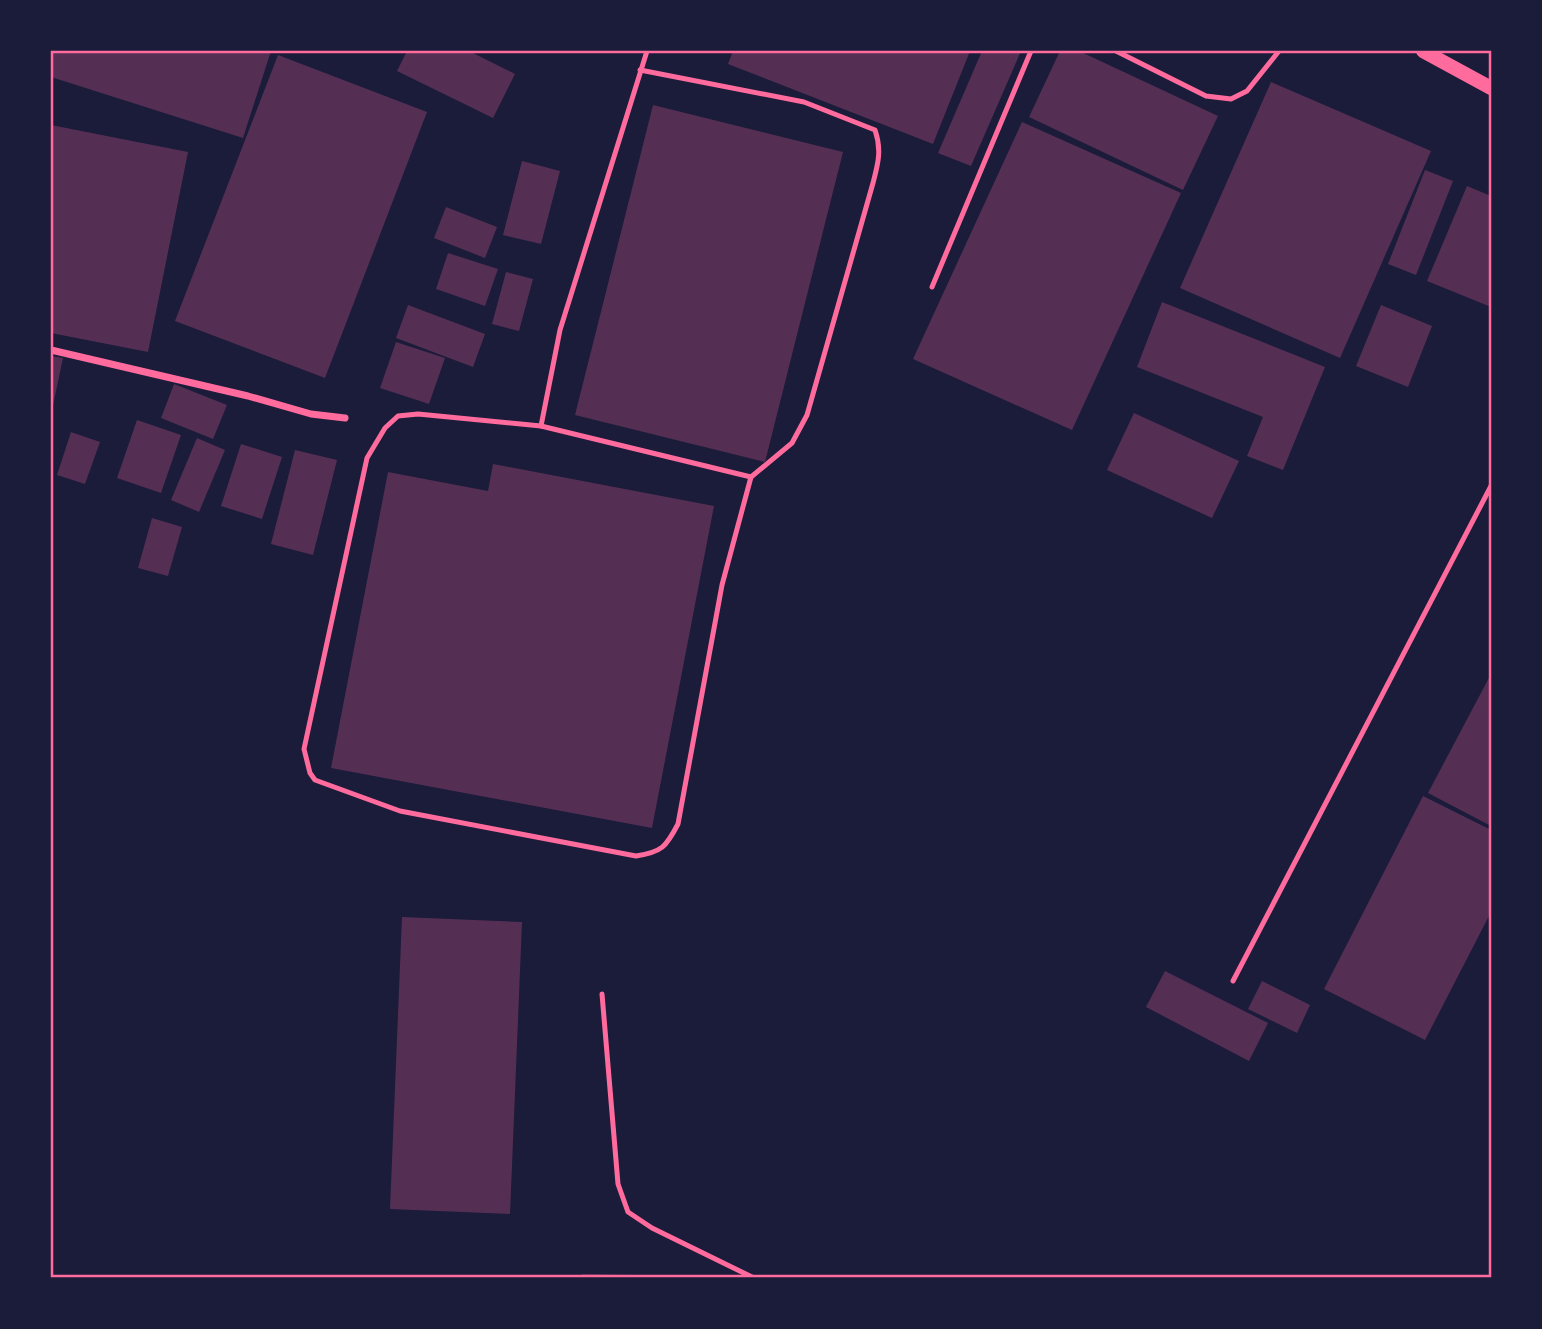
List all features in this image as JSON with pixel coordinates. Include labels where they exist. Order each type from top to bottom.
[{"type":"main road","points":[[1423,51],[1491,88]]},
{"type":"street","points":[[51,350],[247,396],[311,414],[345,418]]},
{"type":"lane","points":[[541,426],[560,330],[647,51]]},
{"type":"lane","points":[[932,287],[1031,51]]},
{"type":"lane","points":[[1116,51],[1206,96],[1231,99],[1247,91],[1279,51]]},
{"type":"lane","points":[[640,69],[804,102],[876,130],[880,145],[880,157],[873,183],[807,415],[792,443],[751,477],[722,585],[678,824],[663,848],[652,854],[636,856],[400,811],[314,780],[304,749],[367,458],[385,428],[398,416],[418,414],[541,426],[751,477]]},
{"type":"lane","points":[[1233,981],[1491,486]]},
{"type":"lane","points":[[602,994],[618,1184],[628,1212],[652,1228],[754,1278]]},
{"type":"building","points":[[51,51],[271,51],[243,138],[51,77]]},
{"type":"building","points":[[407,51],[469,51],[515,74],[493,118],[397,71]]},
{"type":"building","points":[[733,51],[970,51],[933,144],[728,64]]},
{"type":"building","points":[[982,51],[1021,51],[971,166],[938,153]]},
{"type":"building","points":[[1060,51],[1079,51],[1218,116],[1183,190],[1029,117]]},
{"type":"building","points":[[278,55],[427,112],[325,378],[175,321]]},
{"type":"building","points":[[1271,82],[1431,151],[1340,358],[1180,288]]},
{"type":"building","points":[[653,105],[843,152],[765,462],[575,415]]},
{"type":"building","points":[[1022,122],[1181,193],[1072,430],[913,359]]},
{"type":"building","points":[[51,125],[188,152],[148,352],[51,333]]},
{"type":"building","points":[[522,161],[560,171],[541,244],[503,235]]},
{"type":"building","points":[[1425,170],[1453,181],[1416,275],[1388,264]]},
{"type":"building","points":[[1467,186],[1491,196],[1491,307],[1427,281]]},
{"type":"building","points":[[446,207],[497,227],[485,258],[434,238]]},
{"type":"building","points":[[448,253],[498,269],[485,306],[436,289]]},
{"type":"building","points":[[506,272],[533,279],[519,331],[492,324]]},
{"type":"building","points":[[1162,302],[1325,367],[1283,470],[1247,456],[1263,417],[1137,367]]},
{"type":"building","points":[[408,305],[485,334],[473,367],[396,338]]},
{"type":"building","points":[[1381,305],[1432,326],[1408,387],[1356,366]]},
{"type":"building","points":[[396,342],[445,358],[429,404],[380,388]]},
{"type":"building","points":[[51,356],[63,358],[52,410],[51,410]]},
{"type":"building","points":[[174,384],[227,405],[213,439],[161,418]]},
{"type":"building","points":[[1134,413],[1239,461],[1212,518],[1107,470]]},
{"type":"building","points":[[137,420],[181,435],[161,493],[117,478]]},
{"type":"building","points":[[71,432],[100,442],[85,484],[57,475]]},
{"type":"building","points":[[197,438],[225,450],[199,512],[171,500]]},
{"type":"building","points":[[241,444],[282,457],[262,519],[221,506]]},
{"type":"building","points":[[295,450],[337,460],[313,555],[271,544]]},
{"type":"building","points":[[493,464],[714,506],[652,828],[331,768],[388,472],[488,491]]},
{"type":"building","points":[[152,518],[182,527],[168,576],[138,568]]},
{"type":"building","points":[[1491,674],[1491,826],[1428,793]]},
{"type":"building","points":[[1423,796],[1491,830],[1491,912],[1425,1040],[1324,989]]},
{"type":"building","points":[[402,917],[522,922],[510,1214],[390,1209]]},
{"type":"building","points":[[1165,971],[1268,1023],[1249,1061],[1146,1007]]},
{"type":"building","points":[[1262,981],[1310,1005],[1297,1033],[1248,1009]]},
{"type":"building","points":[[582,1274],[636,1275],[636,1278],[582,1278]]}]
